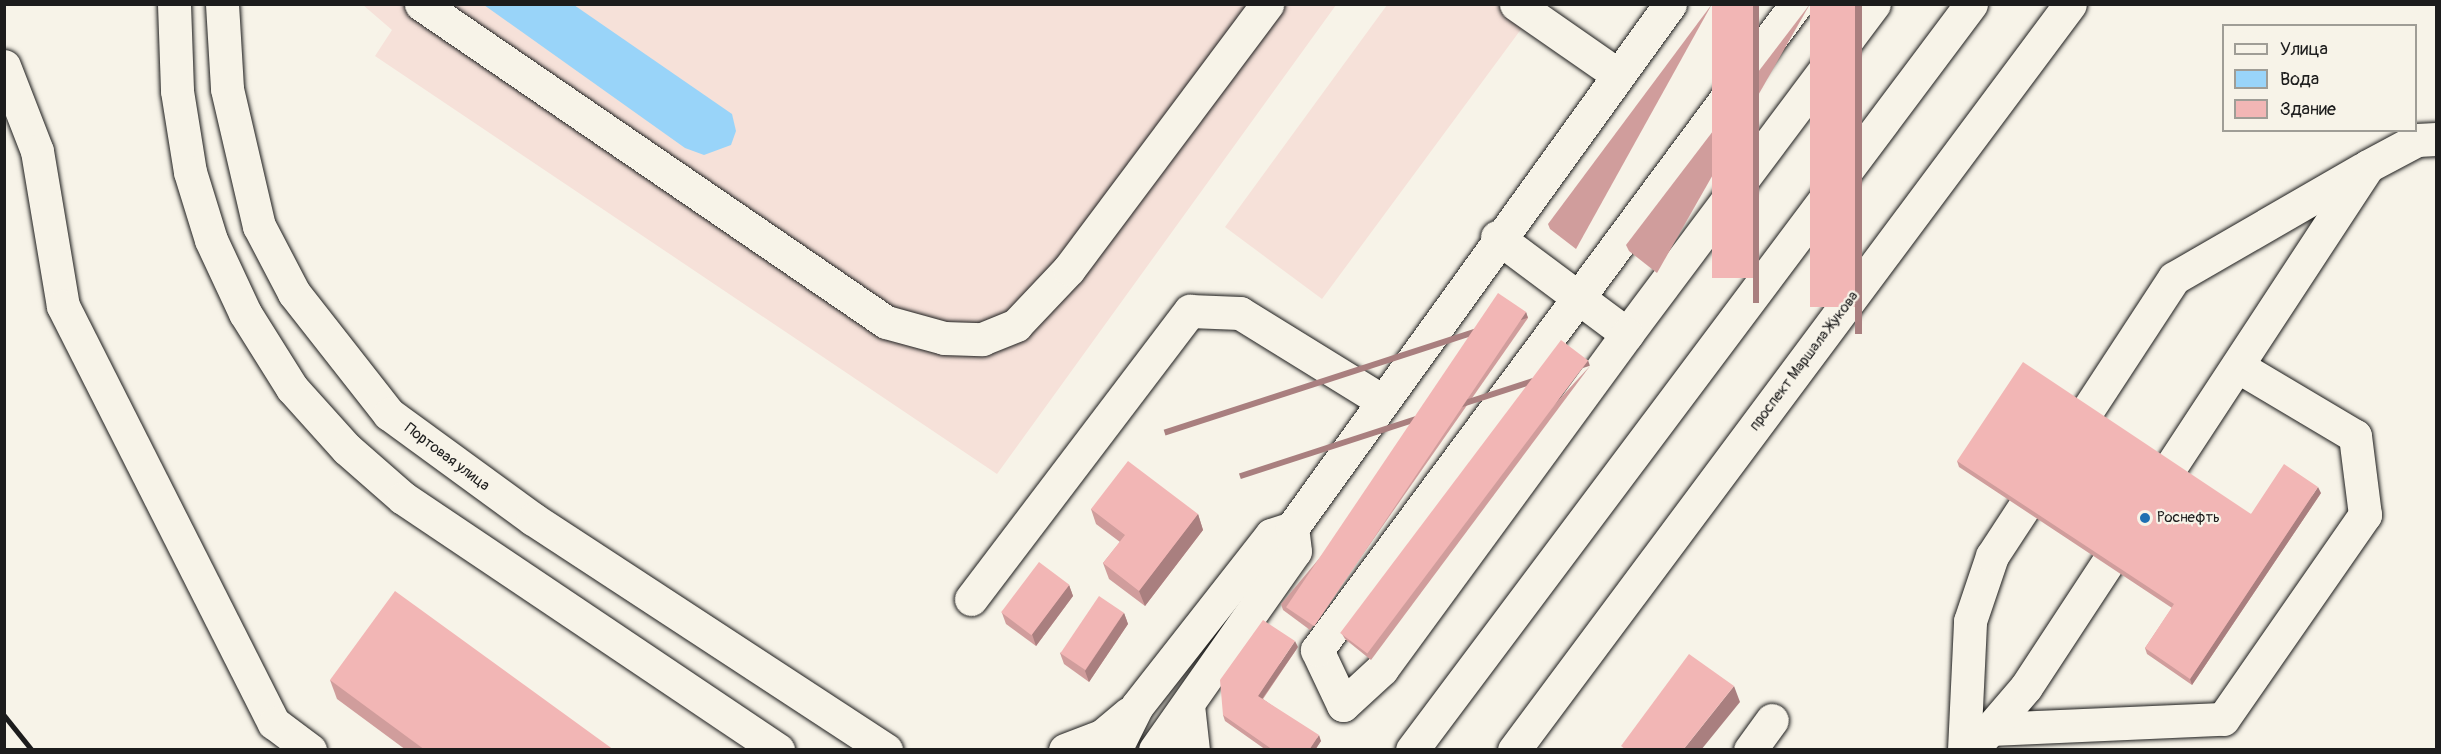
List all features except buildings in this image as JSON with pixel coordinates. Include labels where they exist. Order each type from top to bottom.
[{"type":"street","points":[[174,4],[177,91],[190,172],[211,240],[245,313],[292,388],[347,449],[403,498],[778,750]]},
{"type":"street","name":"Портовая улица","points":[[222,4],[227,89],[259,226],[294,292],[389,414],[533,519],[886,750]]},
{"type":"street","points":[[421,4],[886,322],[944,338],[982,339],[1016,325],[1069,269],[1267,4]]},
{"type":"street","points":[[1516,4],[1618,75]]},
{"type":"street","points":[[1115,750],[1137,706],[1271,535],[1292,528],[1497,237],[1670,4]]},
{"type":"street","points":[[1796,4],[1317,650],[1343,705],[1382,669],[1627,334],[1874,4]]},
{"type":"street","points":[[1412,750],[1971,4]]},
{"type":"street","name":"проспект Маршала Жукова","points":[[1514,750],[2070,4]]},
{"type":"street","points":[[4,66],[37,151],[63,306],[274,723],[310,750]]},
{"type":"street","points":[[1964,750],[1970,621],[1992,556],[2174,278],[2417,140],[2436,139]]},
{"type":"street","points":[[1981,739],[2026,687],[2368,166]]},
{"type":"street","points":[[1497,237],[1627,334]]},
{"type":"street","points":[[971,599],[1190,311],[1240,313],[1381,400]]},
{"type":"street","points":[[1981,739],[2223,719],[2365,514],[2355,436],[2237,366]]},
{"type":"street","points":[[1155,750],[1296,551],[1292,528]]},
{"type":"street","points":[[1188,705],[1193,750]]},
{"type":"street","points":[[1065,750],[1101,736],[1137,706]]},
{"type":"street","points":[[1750,750],[1772,720]]},
{"type":"shaded area","points":[[363,5],[1336,5],[997,474],[375,56],[392,30]]},
{"type":"shaded area","points":[[1387,5],[1539,5],[1322,299],[1225,227]]},
{"type":"water","points":[[484,5],[574,5],[732,114],[736,131],[731,145],[704,155],[685,148]]},
{"type":"railway","points":[[4,715],[32,750]]},
{"type":"place","name":"Роснефть","points":[[2145,518]]}]
